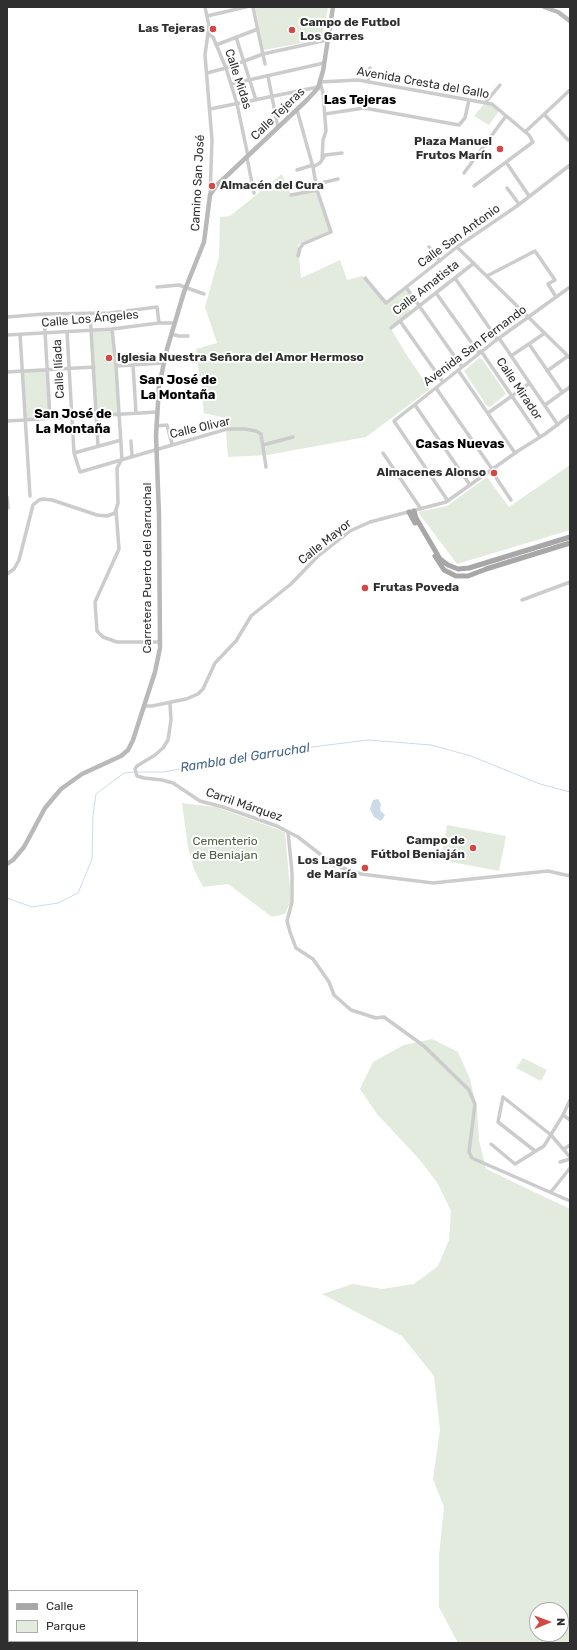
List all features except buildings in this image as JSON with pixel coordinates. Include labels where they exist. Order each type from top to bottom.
[{"type":"main road","name":"Calle Tejeras","points":[[210,195],[215,188],[307,100],[319,84],[333,7]]},
{"type":"main road","points":[[544,7],[558,12],[570,21]]},
{"type":"main road","name":"Camino San José","points":[[156,449],[157,412],[163,363],[174,322],[204,242],[210,195]]},
{"type":"main road","name":"Carretera Puerto del Garruchal","points":[[7,864],[13,860],[24,847],[45,808],[61,789],[75,778],[121,756],[128,750],[133,740],[157,667],[160,642],[159,515],[156,449]]},
{"type":"main road","points":[[411,512],[443,562],[458,569],[472,567],[570,537]]},
{"type":"main road","points":[[411,512],[440,565],[445,571],[454,575],[463,576],[570,543]]},
{"type":"main road","points":[[472,567],[470,570],[472,573],[489,568]]},
{"type":"street","name":"Camino San José","points":[[205,7],[209,26],[205,53],[212,146],[210,195]]},
{"type":"street","points":[[207,16],[246,7]]},
{"type":"street","points":[[253,7],[265,64]]},
{"type":"street","points":[[216,45],[258,29]]},
{"type":"street","name":"Calle Midas","points":[[208,34],[213,36],[226,68],[237,104],[254,193]]},
{"type":"street","points":[[236,37],[256,100]]},
{"type":"street","points":[[207,73],[226,68],[263,54],[328,38],[350,39]]},
{"type":"street","points":[[231,84],[324,63]]},
{"type":"street","points":[[368,82],[370,68]]},
{"type":"street","points":[[268,76],[278,128]]},
{"type":"street","name":"Avenida Cresta del Gallo","points":[[210,109],[308,89],[319,84],[353,80],[492,104],[525,132],[533,142],[506,162]]},
{"type":"street","points":[[319,84],[325,114],[326,131],[323,140],[322,160]]},
{"type":"street","points":[[485,103],[500,86]]},
{"type":"street","points":[[307,100],[309,92],[308,89]]},
{"type":"street","points":[[525,132],[570,90]]},
{"type":"street","points":[[325,114],[364,108],[459,125],[465,118],[469,100]]},
{"type":"street","points":[[297,110],[313,166],[317,190],[331,232],[303,244],[300,248],[298,256]]},
{"type":"street","points":[[544,114],[568,140]]},
{"type":"street","points":[[464,173],[506,116]]},
{"type":"street","points":[[297,170],[320,163],[325,155],[342,153]]},
{"type":"street","points":[[474,186],[506,162],[529,196]]},
{"type":"street","name":"Calle San Antonio","points":[[365,278],[386,303],[457,247],[519,204],[570,165]]},
{"type":"street","points":[[316,184],[338,179]]},
{"type":"street","points":[[507,188],[519,204]]},
{"type":"street","points":[[291,196],[317,190]]},
{"type":"street","points":[[429,247],[440,261]]},
{"type":"street","points":[[457,247],[569,357],[547,371]]},
{"type":"street","points":[[487,276],[535,251],[554,280],[548,284],[556,297]]},
{"type":"street","name":"Calle Amatista","points":[[390,328],[474,263]]},
{"type":"street","points":[[455,278],[558,425]]},
{"type":"street","points":[[157,287],[177,285],[204,294]]},
{"type":"street","points":[[406,287],[462,367]]},
{"type":"street","name":"Avenida San Fernando","points":[[448,501],[394,421],[498,338],[570,287]]},
{"type":"street","name":"Calle Mirador","points":[[436,293],[512,396],[540,437]]},
{"type":"street","points":[[7,317],[44,314],[110,313],[157,307],[159,323]]},
{"type":"street","points":[[90,313],[98,446]]},
{"type":"street","points":[[44,314],[50,418]]},
{"type":"street","points":[[400,321],[443,382]]},
{"type":"street","name":"Calle Los Ángeles","points":[[7,335],[112,329],[174,322]]},
{"type":"street","points":[[112,329],[122,460],[117,468],[118,503],[116,510],[119,549],[95,602],[97,631],[103,637],[117,642],[160,642]]},
{"type":"street","name":"Calle Ilíada","points":[[67,332],[74,453],[80,472],[122,460]]},
{"type":"street","points":[[511,356],[545,333]]},
{"type":"street","points":[[20,334],[30,496]]},
{"type":"street","points":[[171,334],[188,336]]},
{"type":"street","points":[[528,344],[562,392]]},
{"type":"street","points":[[116,366],[163,363]]},
{"type":"street","points":[[133,365],[136,413]]},
{"type":"street","points":[[7,372],[94,367]]},
{"type":"street","points":[[458,370],[515,453]]},
{"type":"street","points":[[488,413],[530,383]]},
{"type":"street","points":[[545,405],[570,387]]},
{"type":"street","points":[[436,388],[511,500]]},
{"type":"street","points":[[414,405],[470,485]]},
{"type":"street","points":[[7,421],[157,412]]},
{"type":"street","name":"Calle Mayor","points":[[145,706],[152,706],[193,697],[200,692],[215,662],[236,641],[251,616],[287,588],[317,557],[361,525],[448,501],[515,453],[558,425],[570,415]]},
{"type":"street","points":[[156,426],[167,425],[172,444]]},
{"type":"street","name":"Calle Olivar","points":[[122,460],[172,444],[233,429],[256,431],[261,434],[266,467]]},
{"type":"street","points":[[263,445],[293,437]]},
{"type":"street","points":[[74,453],[120,440]]},
{"type":"street","points":[[131,441],[132,457]]},
{"type":"street","points":[[383,453],[421,509]]},
{"type":"street","points":[[7,497],[8,508]]},
{"type":"street","points":[[7,574],[14,569],[19,560],[33,505],[39,500],[52,500],[97,515],[110,515],[116,510]]},
{"type":"street","points":[[522,600],[570,582]]},
{"type":"street","name":"Carril Márquez","points":[[170,702],[171,720],[168,740],[163,748],[155,755],[137,766],[135,769],[136,776],[173,783],[200,801],[235,811],[277,826],[298,837],[334,865],[361,874],[433,883],[548,871],[570,876]]},
{"type":"street","points":[[288,832],[292,872],[292,902],[287,921],[296,948],[313,959],[328,982],[334,995],[351,1010],[376,1018],[384,1017],[424,1046],[470,1090],[475,1104],[469,1152],[472,1158],[570,1201]]},
{"type":"street","points":[[535,1151],[498,1122],[503,1097],[551,1135],[564,1149],[570,1164]]},
{"type":"street","points":[[491,1144],[514,1164],[544,1146],[563,1116],[570,1100]]},
{"type":"street","points":[[563,1116],[570,1120]]},
{"type":"street","points":[[564,1149],[570,1145]]},
{"type":"street","points":[[560,1162],[569,1159]]},
{"type":"street","points":[[551,1192],[570,1168]]},
{"type":"green space","name":"Campo de Futbol Los Garres","points":[[255,7],[328,7],[322,39],[264,50]]},
{"type":"green space","points":[[485,103],[492,104],[499,111],[489,125],[474,116]]},
{"type":"green space","points":[[282,174],[291,195],[317,190],[331,232],[298,245],[301,278],[340,260],[347,280],[362,276],[386,303],[406,287],[412,295],[404,302],[411,312],[391,329],[430,389],[366,437],[267,455],[228,457],[225,418],[204,413],[196,349],[217,343],[205,307],[219,257],[220,217],[230,216]]},
{"type":"green space","points":[[112,329],[119,414],[96,415],[91,330]]},
{"type":"green space","points":[[479,358],[482,359],[506,394],[490,407],[487,406],[464,371]]},
{"type":"green space","points":[[47,370],[50,418],[25,420],[22,371]]},
{"type":"green space","points":[[570,465],[570,530],[457,564],[418,512],[447,506],[487,477],[509,507]]},
{"type":"green space","name":"Cementerio de Beniajan","points":[[182,803],[216,807],[285,832],[291,900],[285,914],[272,917],[228,884],[203,887],[194,869],[188,847]]},
{"type":"green space","name":"Campo de Fútbol Beniaján","points":[[447,825],[506,836],[499,871],[441,860]]},
{"type":"green space","points":[[432,1039],[458,1052],[470,1079],[477,1110],[479,1140],[486,1169],[570,1209],[570,1643],[458,1643],[439,1607],[439,1556],[444,1507],[433,1479],[440,1430],[434,1376],[402,1336],[322,1294],[353,1284],[382,1289],[414,1284],[438,1266],[449,1240],[451,1211],[438,1184],[420,1160],[377,1114],[360,1089],[373,1062],[404,1045]]},
{"type":"green space","points":[[523,1058],[547,1070],[541,1081],[516,1068]]},
{"type":"water","points":[[378,799],[381,804],[380,810],[385,815],[381,821],[374,817],[370,809],[373,800]]},
{"type":"waterway","name":"Rambla del Garruchal","points":[[138,772],[164,772],[248,755],[368,740],[431,745],[471,756],[540,784],[570,792]]},
{"type":"waterway","name":"Rambla del Garruchal","points":[[7,898],[32,907],[58,903],[78,893],[92,859],[93,815],[96,794],[124,773],[135,772]]},
{"type":"place","name":"Las Tejeras","points":[[213,29]]},
{"type":"place","name":"Campo de Futbol Los Garres","points":[[292,30]]},
{"type":"place","name":"Plaza Manuel Frutos Marín","points":[[500,149]]},
{"type":"place","name":"Almacén del Cura","points":[[212,186]]},
{"type":"place","name":"Iglesia Nuestra Señora del Amor Hermoso","points":[[109,358]]},
{"type":"place","name":"Almacenes Alonso","points":[[494,473]]},
{"type":"place","name":"Frutas Poveda","points":[[365,588]]},
{"type":"place","name":"Campo de Fútbol Beniaján","points":[[473,848]]},
{"type":"place","name":"Los Lagos de María","points":[[365,868]]},
{"type":"district","name":"Las Tejeras","points":[[360,100]]},
{"type":"district","name":"San José de La Montaña","points":[[178,388]]},
{"type":"district","name":"San José de La Montaña","points":[[73,422]]},
{"type":"district","name":"Casas Nuevas","points":[[460,444]]}]
